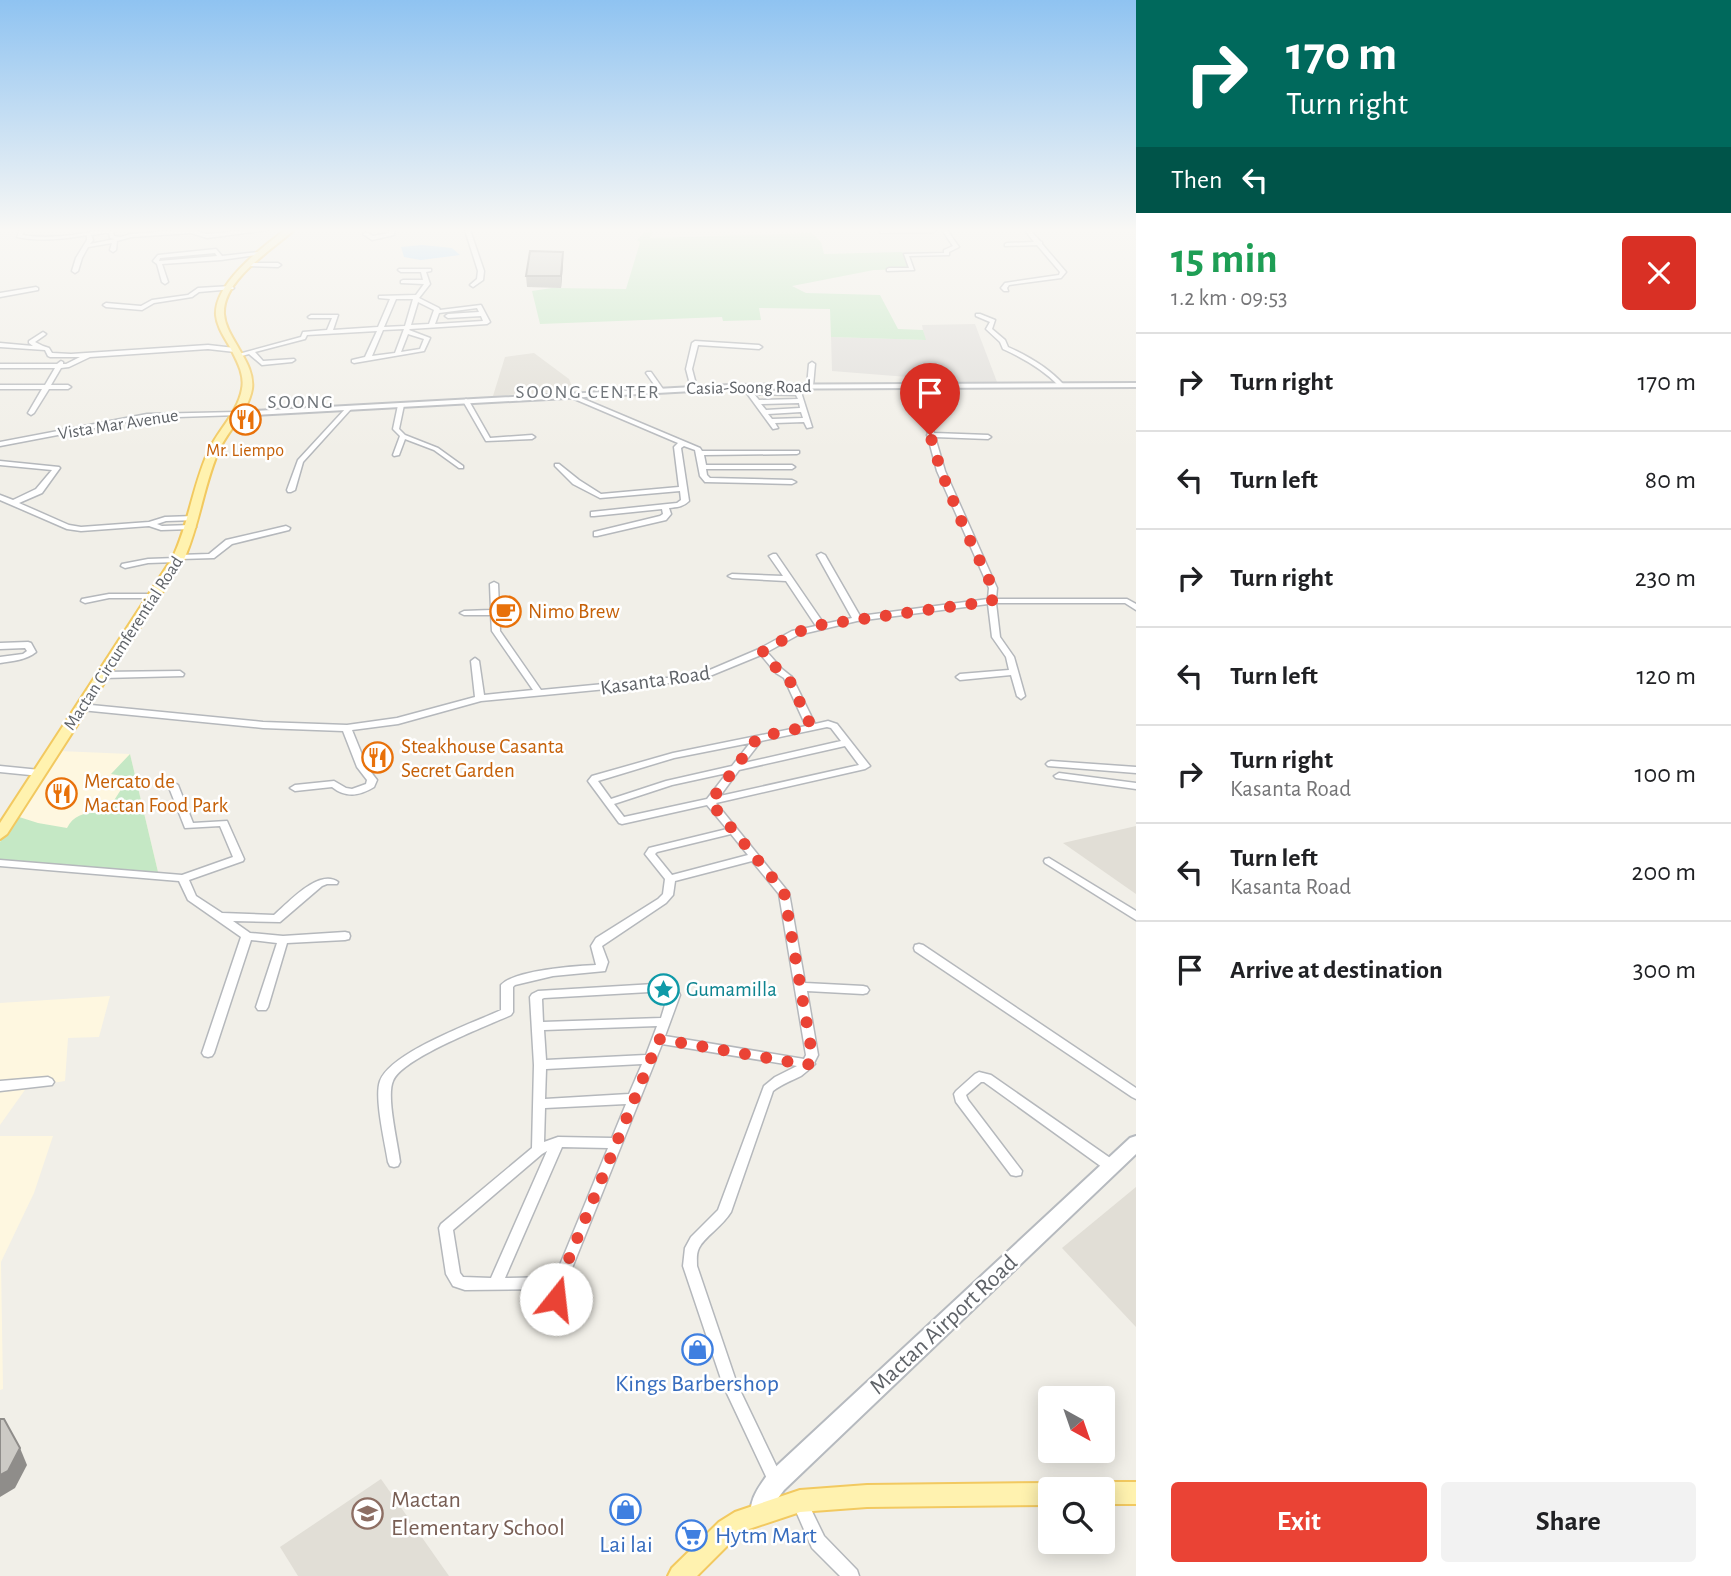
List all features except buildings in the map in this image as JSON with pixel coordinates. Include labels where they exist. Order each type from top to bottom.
[{"type":"main road","name":"Mactan Circumferential Road","points":[[0,834],[178,559],[193,523],[213,452],[237,414],[248,385],[247,374],[222,325],[220,310],[223,304]]},
{"type":"main road","name":"Mactan Airport Road","points":[[761,1513],[765,1497],[776,1482],[1136,1143]]},
{"type":"main road","points":[[1115,1493],[1136,1493]]},
{"type":"main road","points":[[680,1576],[727,1530],[761,1513],[800,1501],[867,1496],[1038,1494]]},
{"type":"street","points":[[106,304],[142,308],[152,304]]},
{"type":"street","points":[[368,358],[391,304]]},
{"type":"street","points":[[397,354],[415,304]]},
{"type":"street","points":[[427,304],[437,309],[430,326]]},
{"type":"street","points":[[0,366],[57,366],[67,360],[214,347],[237,353],[251,352],[303,338],[305,333],[381,328],[406,330],[487,322],[483,313],[436,314]]},
{"type":"street","points":[[978,315],[993,321],[989,329],[1003,341],[1005,348],[1032,365],[1050,372],[1061,385]]},
{"type":"street","points":[[311,317],[336,316],[330,332]]},
{"type":"street","points":[[354,360],[422,350],[427,340],[406,330]]},
{"type":"street","points":[[43,334],[31,342],[50,355],[84,358]]},
{"type":"street","points":[[694,388],[689,369],[695,343],[759,347]]},
{"type":"street","points":[[0,345],[42,348]]},
{"type":"street","points":[[251,352],[262,363],[292,360]]},
{"type":"street","points":[[810,386],[812,364]]},
{"type":"street","points":[[30,413],[57,366]]},
{"type":"street","points":[[649,373],[660,389]]},
{"type":"street","points":[[918,385],[930,435],[960,518],[993,588],[996,637],[1010,657],[1021,696]]},
{"type":"street","name":"Casia-Soong Road","points":[[237,414],[660,389],[1136,385]]},
{"type":"street","points":[[0,387],[68,387]]},
{"type":"street","points":[[747,389],[800,394],[808,424],[772,424],[747,389]]},
{"type":"street","points":[[567,394],[698,449],[704,476],[710,481],[792,482]]},
{"type":"street","points":[[466,401],[488,440],[532,437]]},
{"type":"street","points":[[756,402],[801,401]]},
{"type":"street","points":[[401,405],[395,424],[397,432],[436,449],[461,467]]},
{"type":"street","points":[[291,490],[300,461],[348,409]]},
{"type":"street","points":[[763,412],[804,410]]},
{"type":"street","name":"Vista Mar Avenue","points":[[0,444],[148,416],[237,414]]},
{"type":"street","points":[[930,435],[988,437]]},
{"type":"street","points":[[396,455],[402,436]]},
{"type":"street","points":[[594,514],[679,505],[685,500],[677,447],[683,443]]},
{"type":"street","points":[[700,453],[797,452]]},
{"type":"street","points":[[0,463],[53,465],[57,468],[38,491],[12,503]]},
{"type":"street","points":[[557,465],[576,482],[600,496],[683,489]]},
{"type":"street","points":[[702,467],[792,467]]},
{"type":"street","points":[[0,497],[67,527],[81,529],[150,524],[161,528],[193,523]]},
{"type":"street","points":[[597,534],[663,518],[667,513],[665,506]]},
{"type":"street","points":[[125,566],[148,561],[211,556],[229,542],[286,528]]},
{"type":"street","points":[[821,555],[858,618]]},
{"type":"street","points":[[773,556],[820,625]]},
{"type":"street","points":[[732,576],[788,579]]},
{"type":"street","points":[[494,584],[493,612],[496,631],[539,693]]},
{"type":"street","points":[[85,601],[109,596],[153,596]]},
{"type":"street","name":"Kasanta Road","points":[[81,708],[263,726],[347,728],[398,721],[480,698],[700,677],[762,652],[795,633],[858,618],[992,601],[1127,601],[1136,608]]},
{"type":"street","points":[[464,613],[493,612]]},
{"type":"street","points":[[0,646],[28,645],[32,652],[25,656],[0,660]]},
{"type":"street","points":[[762,652],[788,677],[811,726]]},
{"type":"street","points":[[475,661],[480,698]]},
{"type":"street","points":[[960,677],[1015,672]]},
{"type":"street","points":[[103,675],[180,674]]},
{"type":"street","points":[[828,724],[834,726],[865,766],[622,821],[593,781],[595,778],[673,755],[758,737],[828,724]]},
{"type":"street","points":[[295,788],[334,784],[341,791],[349,793],[371,785],[372,780],[362,767],[347,728]]},
{"type":"street","points":[[710,802],[758,737]]},
{"type":"street","points":[[610,802],[669,783],[846,743]]},
{"type":"street","points":[[1051,764],[1136,770]]},
{"type":"street","points":[[0,769],[40,773]]},
{"type":"street","points":[[1059,776],[1136,786]]},
{"type":"street","points":[[0,863],[183,878],[236,861],[239,856],[223,823],[189,826],[173,785]]},
{"type":"street","points":[[710,802],[784,892],[812,1055],[802,1071],[768,1088],[724,1212],[716,1225],[693,1242],[688,1253],[730,1385],[776,1482]]},
{"type":"street","points":[[394,1162],[386,1089],[391,1072],[410,1058],[507,1012],[507,985],[511,982],[554,972],[601,968],[602,962],[596,946],[600,941],[668,895],[670,879],[650,852],[732,831]]},
{"type":"street","points":[[670,879],[754,857]]},
{"type":"street","points":[[1049,861],[1136,916]]},
{"type":"street","points":[[183,878],[192,898],[247,936],[283,940],[345,936]]},
{"type":"street","points":[[222,917],[276,919],[318,884],[333,882]]},
{"type":"street","points":[[208,1053],[247,936]]},
{"type":"street","points":[[262,1007],[283,940]]},
{"type":"street","points":[[919,948],[1136,1094]]},
{"type":"street","points":[[538,1150],[540,1065],[535,1000],[541,994],[671,987],[674,995],[659,1039],[614,1143],[559,1283],[556,1299]]},
{"type":"street","points":[[802,987],[863,990]]},
{"type":"street","points":[[538,1026],[665,1022]]},
{"type":"street","points":[[659,1039],[808,1065]]},
{"type":"street","points":[[540,1065],[649,1059]]},
{"type":"street","points":[[1016,1171],[962,1102],[960,1094],[979,1077],[987,1078],[1111,1166]]},
{"type":"street","points":[[0,1086],[48,1082]]},
{"type":"street","points":[[540,1104],[632,1099]]},
{"type":"street","points":[[559,1283],[457,1282],[453,1274],[446,1228],[538,1150],[558,1142],[614,1143]]},
{"type":"street","points":[[496,1282],[558,1142]]},
{"type":"street","points":[[800,1501],[818,1542],[851,1576]]},
{"type":"shaded area","points":[[975,324],[997,382],[924,383],[920,378],[832,371],[831,337],[925,340],[922,325]]},
{"type":"shaded area","points":[[534,353],[569,379],[574,391],[493,396],[505,357]]},
{"type":"shaded area","points":[[59,751],[130,754],[158,872],[0,860],[0,842]]},
{"type":"shaded area","points":[[1136,826],[1136,894],[1063,843]]},
{"type":"shaded area","points":[[110,996],[99,1037],[68,1038],[65,1081],[27,1087],[0,1125],[0,1003]]},
{"type":"shaded area","points":[[0,1136],[53,1136],[34,1193],[1,1262],[3,1389],[0,1390]]},
{"type":"shaded area","points":[[1136,1187],[1136,1327],[1062,1248]]},
{"type":"shaded area","name":"Mactan Elementary School","points":[[381,1479],[449,1576],[298,1576],[280,1547]]},
{"type":"green space","points":[[535,304],[885,304],[898,329],[923,330],[926,340],[831,337],[830,309],[759,308],[761,320],[723,321],[722,317],[540,324]]},
{"type":"green space","points":[[130,754],[158,872],[0,860],[0,842],[16,816],[67,828],[74,819],[83,814],[106,813],[129,777],[111,774]]},
{"type":"place","name":"Mr. Liempo","points":[[245,420]]},
{"type":"place","name":"Nimo Brew","points":[[505,611]]},
{"type":"place","name":"Steakhouse Casanta Secret Garden","points":[[378,758]]},
{"type":"place","name":"Mercato de Mactan Food Park","points":[[61,793]]},
{"type":"place","name":"Gumamilla","points":[[663,989]]},
{"type":"place","name":"Kings Barbershop","points":[[697,1349]]},
{"type":"place","name":"Lai lai","points":[[626,1510]]},
{"type":"place","name":"Mactan Elementary School","points":[[368,1513]]},
{"type":"place","name":"Hytm Mart","points":[[692,1535]]},
{"type":"district","name":"SOONG CENTER","points":[[588,391]]},
{"type":"district","name":"SOONG","points":[[301,401]]},
{"type":"route","points":[[556,1299],[559,1283],[632,1099],[659,1039],[808,1065],[812,1055],[784,892],[710,802],[758,737],[811,726],[788,677],[762,652],[795,633],[820,625],[992,601],[993,588],[965,530],[941,471],[930,435]]}]
